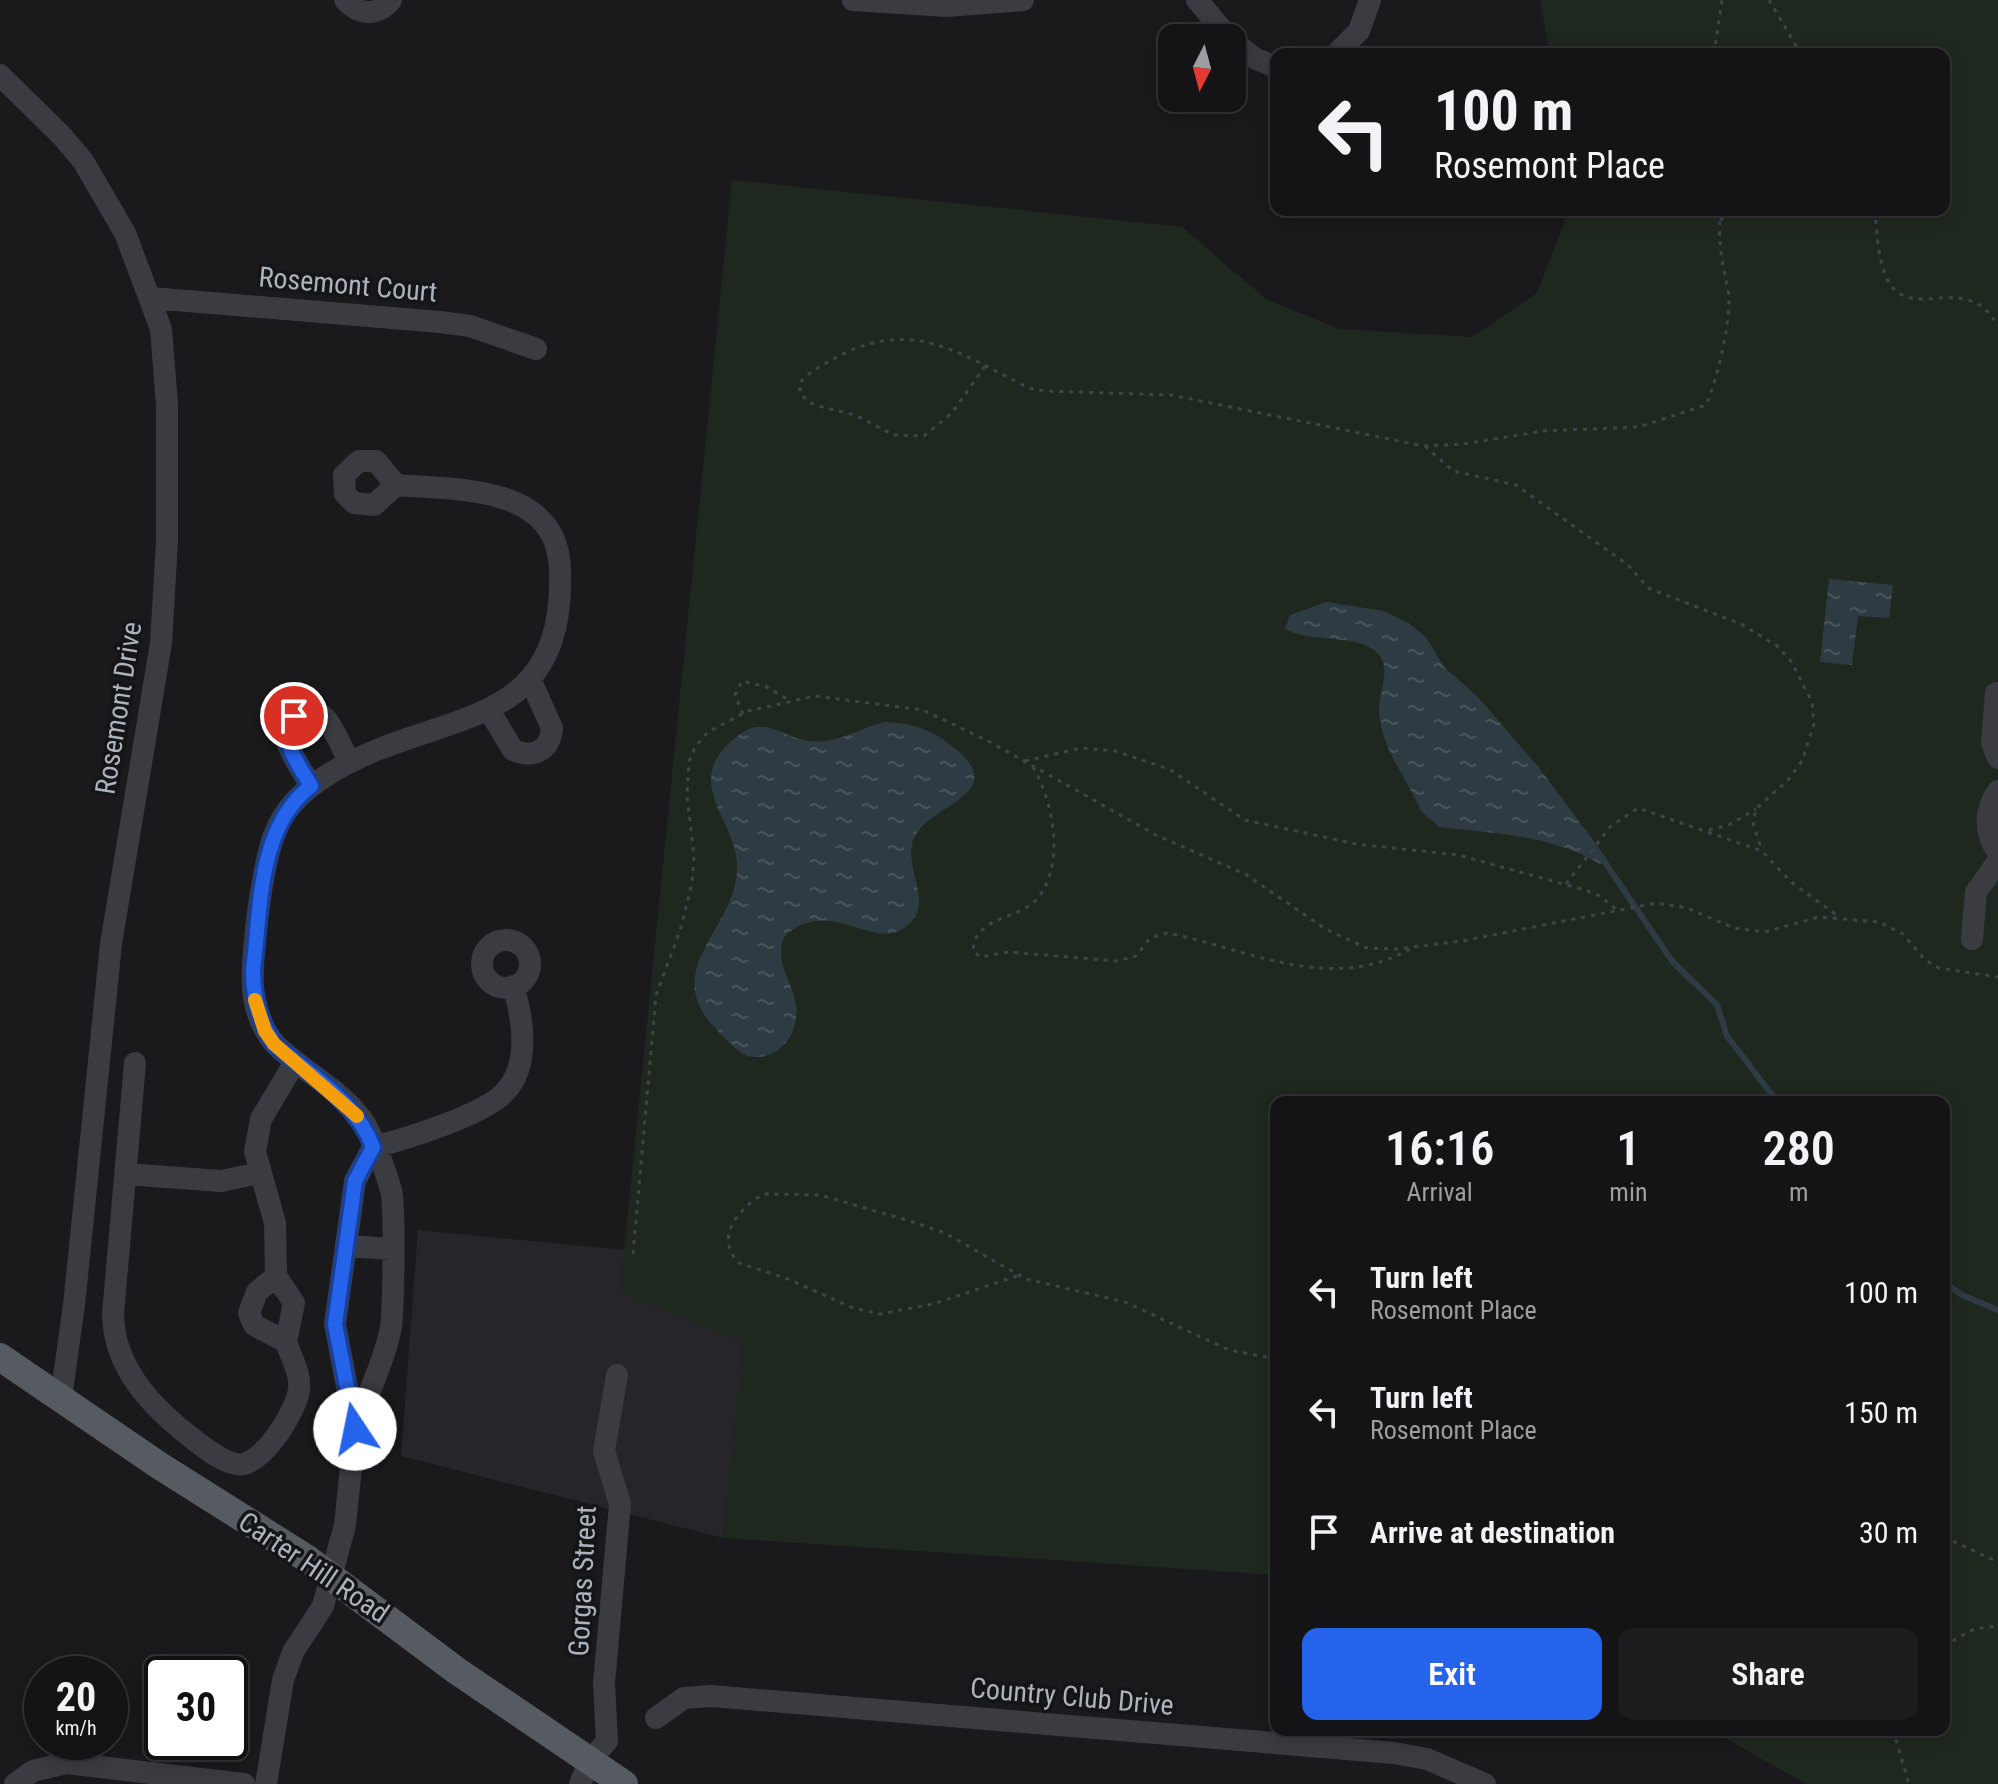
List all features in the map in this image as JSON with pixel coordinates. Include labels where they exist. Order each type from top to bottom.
[{"type":"main road","name":"Carter Hill Road","points":[[0,1357],[331,1578],[457,1671],[585,1772],[624,1784]]},
{"type":"street","points":[[345,0],[363,12],[374,12],[391,0]]},
{"type":"street","points":[[853,0],[946,6],[1023,0]]},
{"type":"street","points":[[1197,0],[1217,24]]},
{"type":"street","points":[[1342,48],[1359,31],[1370,0]]},
{"type":"street","points":[[1246,51],[1270,65]]},
{"type":"street","name":"Rosemont Drive","points":[[0,75],[83,161],[125,233],[161,329],[167,404],[167,542],[161,643],[111,944],[74,1305],[61,1398]]},
{"type":"street","name":"Rosemont Court","points":[[151,298],[440,322],[470,326],[536,349]]},
{"type":"street","points":[[266,1784],[283,1680],[293,1652],[323,1606],[345,1525],[355,1429],[391,1331],[392,1249],[392,1193],[365,1124],[265,1031],[257,1009],[253,971],[273,839],[288,809],[311,786],[349,762],[489,710],[531,681],[556,633],[560,559],[547,526],[531,510],[494,494],[396,485]]},
{"type":"street","points":[[489,710],[513,750],[531,755],[540,752],[547,746],[552,728],[531,681]]},
{"type":"street","points":[[1996,693],[1992,743],[1998,758]]},
{"type":"street","points":[[311,786],[287,741],[286,731],[294,716],[305,711],[316,712],[325,718],[349,762]]},
{"type":"street","points":[[1998,791],[1987,821],[1989,836],[1998,852]]},
{"type":"street","points":[[1972,939],[1976,892],[1998,861]]},
{"type":"street","points":[[355,1429],[335,1324],[355,1181],[373,1147],[408,1139],[505,1093],[517,1070],[523,1028],[513,986]]},
{"type":"street","points":[[135,1063],[113,1329],[121,1358],[151,1402],[223,1459],[235,1464],[253,1462],[264,1453],[299,1393],[299,1378],[286,1342],[294,1303],[276,1276],[275,1223],[259,1173],[256,1137],[261,1119],[295,1062]]},
{"type":"street","points":[[126,1174],[232,1181],[259,1173]]},
{"type":"street","points":[[346,1246],[392,1249]]},
{"type":"street","points":[[276,1276],[257,1292],[249,1313],[254,1325],[286,1342]]},
{"type":"street","name":"Gorgas Street","points":[[585,1772],[607,1741],[604,1683],[620,1504],[604,1451],[617,1375]]},
{"type":"street","name":"Country Club Drive","points":[[656,1718],[684,1698],[711,1696],[1394,1753],[1427,1759],[1485,1784]]},
{"type":"street","points":[[15,1784],[33,1771],[66,1763],[244,1784]]},
{"type":"path","points":[[1714,48],[1715,26],[1722,0]]},
{"type":"path","points":[[1769,0],[1797,48]]},
{"type":"path","points":[[985,366],[952,413],[924,436],[894,435],[855,415],[809,403],[799,390],[799,384],[808,374],[860,345],[908,337],[935,341],[1044,391],[1171,395],[1424,446],[1463,444],[1544,431],[1639,427],[1706,405],[1717,381],[1728,309],[1728,291],[1719,252],[1720,216]]},
{"type":"path","points":[[1720,220],[1726,216]]},
{"type":"path","points":[[1875,216],[1886,276],[1898,293],[1915,299],[1948,295],[1968,298],[1984,307],[1998,326]]},
{"type":"path","points":[[1424,446],[1453,471],[1516,485],[1628,565],[1648,588],[1741,624],[1777,646],[1791,661],[1812,702],[1812,737],[1795,772],[1756,809],[1729,825],[1709,830]]},
{"type":"path","points":[[743,714],[735,695],[737,685],[742,681],[767,687],[787,699]]},
{"type":"path","points":[[633,1254],[656,995],[680,931],[692,883],[694,856],[687,796],[689,762],[695,747],[708,732],[743,714],[787,699],[815,696],[923,710],[1156,835],[1253,879],[1351,942],[1379,950],[1413,947],[1651,904],[1670,904],[1734,928],[1765,932],[1819,917],[1838,916],[1893,926],[1924,959],[1939,968],[1998,977]]},
{"type":"path","points":[[1023,761],[1081,748],[1115,751],[1169,769],[1245,820],[1356,844],[1458,855],[1566,884],[1600,896],[1619,911]]},
{"type":"path","points":[[1033,767],[1050,804],[1050,869],[1039,897],[1016,914],[994,921],[978,936],[973,951],[980,957],[1008,952],[1117,961],[1136,956],[1150,938],[1167,933],[1302,969],[1382,961],[1413,947]]},
{"type":"path","points":[[1566,884],[1600,839],[1623,815],[1638,808],[1709,830],[1762,851]]},
{"type":"path","points":[[1756,809],[1753,823],[1762,851],[1791,882],[1838,916]]},
{"type":"path","points":[[1017,1276],[908,1311],[868,1313],[739,1263],[730,1251],[728,1239],[736,1217],[764,1194],[820,1195],[945,1233],[1017,1276],[1046,1287],[1125,1302],[1229,1350],[1270,1358]]},
{"type":"path","points":[[1950,1540],[1998,1562]]},
{"type":"path","points":[[1950,1643],[1974,1629],[1998,1626]]},
{"type":"path","points":[[1895,1736],[1909,1784]]},
{"type":"shaded area","points":[[1540,0],[1998,0],[1998,1784],[1806,1784],[1722,1736],[1950,1736],[1950,1096],[1270,1096],[1270,1575],[723,1538],[743,1342],[620,1292],[732,180],[1182,227],[1266,299],[1339,329],[1472,337],[1537,293],[1567,216],[1950,216],[1950,48],[1549,48]]},
{"type":"shaded area","points":[[418,1230],[625,1250],[621,1292],[744,1342],[723,1538],[401,1456]]},
{"type":"water","points":[[1829,579],[1893,585],[1889,618],[1858,616],[1852,665],[1820,662]]},
{"type":"water","points":[[1326,602],[1384,611],[1408,623],[1426,637],[1444,667],[1477,696],[1540,769],[1607,859],[1600,864],[1542,841],[1439,827],[1421,811],[1395,761],[1380,722],[1384,670],[1380,656],[1365,645],[1307,636],[1285,629],[1290,615]]},
{"type":"water","points":[[885,722],[915,726],[940,737],[971,766],[974,779],[969,790],[918,831],[911,855],[918,910],[904,928],[891,933],[878,933],[833,921],[817,921],[800,925],[784,937],[781,955],[796,1005],[794,1027],[777,1051],[758,1057],[747,1056],[715,1028],[700,1007],[695,987],[696,969],[724,914],[737,872],[736,854],[712,788],[712,772],[719,755],[735,738],[755,727],[818,742]]},
{"type":"waterway","points":[[1604,861],[1672,961],[1717,1005],[1727,1036],[1773,1096]]},
{"type":"waterway","points":[[1950,1286],[1962,1295],[1998,1310]]},
{"type":"slow traffic","points":[[255,1000],[265,1031],[274,1044],[336,1094],[357,1116]]},
{"type":"route","points":[[294,716],[286,731],[287,741],[311,786],[288,809],[273,839],[265,873],[253,991],[265,1031],[274,1044],[348,1105],[365,1124],[373,1147],[355,1181],[335,1324],[355,1429]]}]
